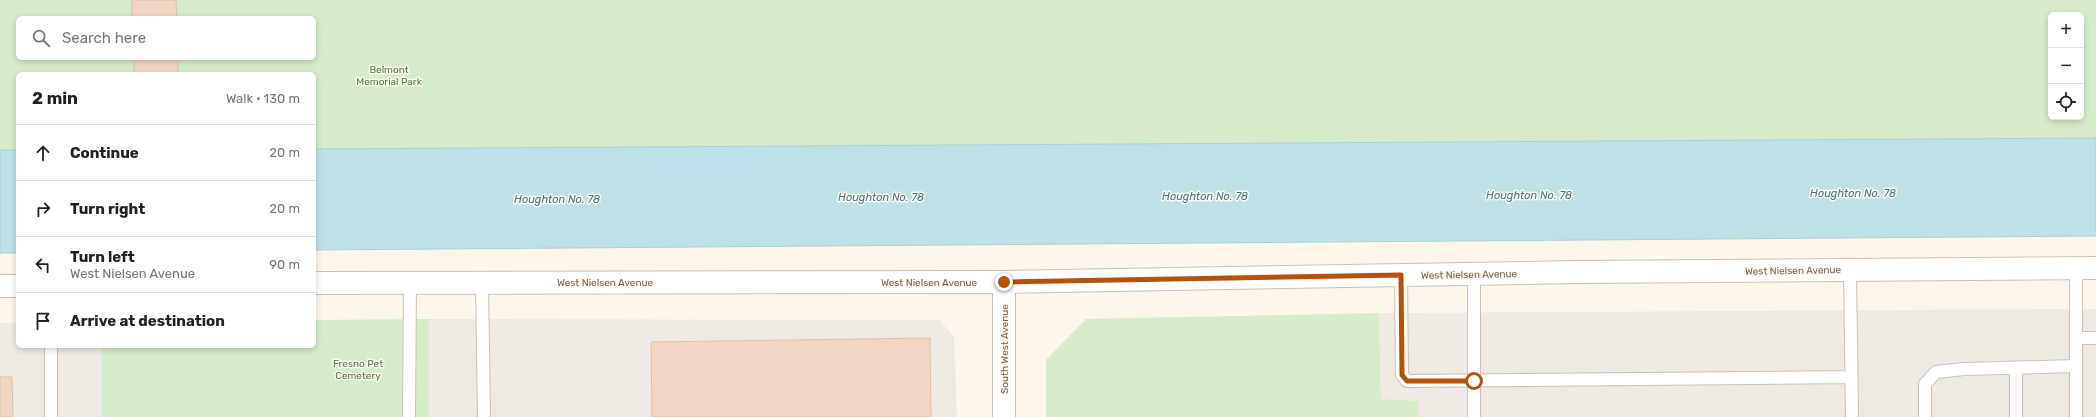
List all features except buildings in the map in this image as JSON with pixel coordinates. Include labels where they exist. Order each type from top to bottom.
[{"type":"street","name":"West Nielsen Avenue","points":[[316,283],[1004,282],[1474,274],[2086,268]]},
{"type":"street","name":"South West Avenue","points":[[1004,282],[1004,417]]},
{"type":"street","points":[[0,286],[16,286]]},
{"type":"lane","points":[[2076,417],[2076,338],[2086,268]]},
{"type":"lane","points":[[1850,270],[1852,417]]},
{"type":"lane","points":[[1474,274],[1474,417]]},
{"type":"lane","points":[[1401,275],[1402,375],[1407,381],[1852,377]]},
{"type":"lane","points":[[409,417],[410,282]]},
{"type":"lane","points":[[482,282],[484,417]]},
{"type":"lane","points":[[2076,338],[2096,338]]},
{"type":"lane","points":[[51,348],[51,417]]},
{"type":"lane","points":[[1925,417],[1926,384],[1936,372],[1964,369],[2076,366]]},
{"type":"lane","points":[[2016,368],[2016,417]]},
{"type":"shaded area","points":[[2096,309],[2096,417],[1419,417],[1418,401],[1381,400],[1379,313]]},
{"type":"shaded area","points":[[429,319],[939,320],[954,336],[957,417],[429,417]]},
{"type":"shaded area","points":[[16,322],[16,348],[102,348],[102,417],[0,417],[0,323]]},
{"type":"green space","name":"Belmont Memorial Park","points":[[0,0],[2096,0],[2096,138],[316,149],[316,72],[16,72],[16,150],[0,150]]},
{"type":"green space","points":[[1379,313],[1381,399],[1418,401],[1419,417],[1046,417],[1046,360],[1086,319]]},
{"type":"green space","name":"Fresno Pet Cemetery","points":[[429,319],[429,417],[102,417],[102,348],[316,348],[316,320]]},
{"type":"water","name":"Houghton No. 78","points":[[2096,138],[2096,236],[316,250],[316,149]]},
{"type":"water","points":[[0,150],[16,150],[16,253],[0,253]]},
{"type":"route","points":[[1004,282],[1401,275],[1402,375],[1407,381],[1474,381]]}]
